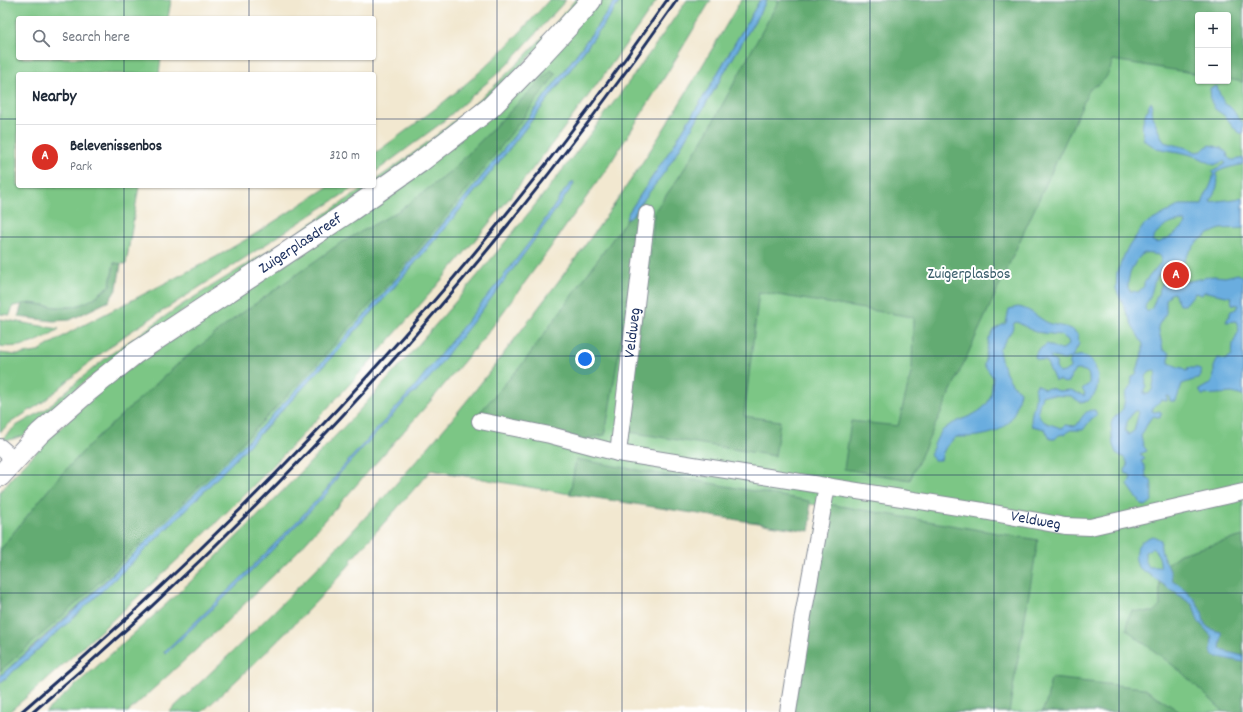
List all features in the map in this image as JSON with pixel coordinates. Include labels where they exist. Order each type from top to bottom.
[{"type":"main road","name":"Zuigerplasdreef","points":[[4,464],[88,391],[134,354],[350,211],[420,162],[490,108],[534,63],[591,0]]},
{"type":"street","name":"Veldweg","points":[[618,453],[647,214]]},
{"type":"street","name":"Veldweg","points":[[480,420],[550,435],[618,453],[983,511],[1066,526],[1090,527],[1243,492]]},
{"type":"street","points":[[788,712],[803,616],[827,486]]},
{"type":"green space","points":[[0,0],[171,0],[168,16],[16,16],[16,60],[161,60],[159,72],[16,72],[16,188],[139,188],[126,264],[114,263],[110,285],[89,302],[73,307],[56,307],[31,303],[13,306],[10,315],[0,314]]},
{"type":"green space","points":[[549,0],[566,0],[507,65],[440,124],[376,172],[376,153],[430,113],[474,77],[529,23]]},
{"type":"green space","points":[[575,0],[582,0],[553,33],[500,87],[432,145],[376,186],[376,180],[402,162],[481,98],[530,51]]},
{"type":"green space","points":[[600,0],[616,0],[560,77],[475,186],[353,329],[269,420],[182,508],[78,606],[0,676],[0,492],[15,474],[52,436],[108,383],[339,228]]},
{"type":"green space","points":[[621,0],[657,0],[610,66],[511,196],[407,320],[297,441],[240,499],[109,623],[29,695],[9,712],[0,712],[0,683],[79,613],[156,540],[230,465],[346,342],[429,247],[508,151],[547,101]]},
{"type":"green space","points":[[687,0],[711,0],[608,167],[487,334],[427,405],[298,551],[223,625],[128,712],[45,712],[189,583],[258,516],[390,377],[453,305],[574,155],[632,78]]},
{"type":"green space","name":"Zuigerplasbos","points":[[741,0],[760,0],[709,88],[629,212],[655,184],[680,148],[767,0],[1243,0],[1243,712],[790,712],[822,505],[581,492],[570,490],[570,494],[431,470],[351,560],[352,562],[316,601],[260,658],[202,712],[169,712],[278,608],[348,536],[382,500],[459,411],[583,249],[645,159]]},
{"type":"green space","points":[[779,0],[1243,0],[1243,82],[1231,80],[1231,12],[1195,12],[1195,74],[1113,60],[1106,78],[1090,88],[910,480],[844,469],[851,421],[898,426],[912,369],[913,317],[759,292],[744,416],[780,421],[775,456],[623,431],[652,243],[654,212],[679,177],[707,133]]},
{"type":"green space","points":[[551,70],[556,74],[478,176],[429,236],[328,351],[223,462],[169,516],[114,569],[0,671],[0,551],[58,478],[94,440],[179,363],[231,321],[339,244],[400,210],[452,170]]},
{"type":"green space","points":[[326,188],[353,188],[127,334],[90,362],[43,402],[10,423],[0,432],[0,353],[17,355],[37,352],[72,331],[216,257],[252,236]]},
{"type":"green space","points":[[364,188],[374,188],[176,316],[127,350],[82,384],[23,436],[9,440],[2,439],[16,426],[46,409],[111,354],[180,306],[291,237]]},
{"type":"green space","points":[[635,212],[638,213],[635,252],[605,435],[585,439],[474,419],[524,362],[627,219],[630,218]]},
{"type":"green space","points":[[114,263],[121,264],[117,288],[109,301],[70,320],[53,321],[18,317],[22,304],[72,307],[92,299],[110,285]]},
{"type":"green space","points":[[0,319],[59,329],[31,343],[8,347],[0,346]]},
{"type":"green space","points":[[576,459],[809,501],[811,519],[809,531],[570,494]]},
{"type":"green space","points":[[828,504],[1038,540],[1009,712],[791,712]]},
{"type":"green space","points":[[1243,536],[1243,712],[1224,712],[1180,671],[1127,630],[1128,618],[1132,611],[1154,612],[1160,606],[1159,570],[1180,554]]},
{"type":"green space","points":[[1051,678],[1144,688],[1180,712],[1042,712],[1047,700]]},
{"type":"water","points":[[616,0],[621,0],[547,101],[508,151],[429,247],[346,342],[230,465],[156,540],[79,613],[0,683],[0,676],[103,584],[224,465],[343,339],[401,274],[512,139]]},
{"type":"water","points":[[760,0],[767,0],[680,148],[666,170],[630,218],[627,219],[626,218],[629,212],[709,88]]},
{"type":"water","points":[[1217,86],[1225,104],[1231,108],[1243,122],[1243,135],[1236,130],[1225,116],[1215,109],[1211,101],[1210,88]]},
{"type":"water","points":[[1151,102],[1151,111],[1164,142],[1188,148],[1196,152],[1202,151],[1211,145],[1221,148],[1227,153],[1231,160],[1243,158],[1243,164],[1226,168],[1216,173],[1218,182],[1210,202],[1243,198],[1243,228],[1216,230],[1202,239],[1191,249],[1174,281],[1176,284],[1213,276],[1225,277],[1238,274],[1243,277],[1243,396],[1232,393],[1202,395],[1199,390],[1211,383],[1214,375],[1214,367],[1218,358],[1225,360],[1232,355],[1233,343],[1238,332],[1238,328],[1236,321],[1226,322],[1231,311],[1236,309],[1238,305],[1232,304],[1231,297],[1204,292],[1202,295],[1195,293],[1185,305],[1179,305],[1174,293],[1170,294],[1166,300],[1166,313],[1158,326],[1163,350],[1169,353],[1169,363],[1183,368],[1185,371],[1187,371],[1188,368],[1198,368],[1201,371],[1201,375],[1199,379],[1182,384],[1176,401],[1170,401],[1169,396],[1167,396],[1167,401],[1161,400],[1153,408],[1152,411],[1160,411],[1162,414],[1160,418],[1154,416],[1150,419],[1141,436],[1143,445],[1147,451],[1140,454],[1145,459],[1141,461],[1145,467],[1146,478],[1151,480],[1152,486],[1152,501],[1146,506],[1142,505],[1128,485],[1131,477],[1129,474],[1126,474],[1125,470],[1128,466],[1126,459],[1116,453],[1113,445],[1111,424],[1113,419],[1123,409],[1126,393],[1131,386],[1132,377],[1136,374],[1143,352],[1143,344],[1134,329],[1116,289],[1117,272],[1127,249],[1144,225],[1180,205],[1202,205],[1211,184],[1213,171],[1226,163],[1224,161],[1214,165],[1198,157],[1156,148],[1144,140],[1142,130],[1145,116]],"holes":[[[1180,221],[1185,221],[1186,224],[1177,233],[1158,243],[1152,241],[1161,229]],[[1144,253],[1159,255],[1161,257],[1161,262],[1144,283],[1144,286],[1139,292],[1130,291],[1128,288],[1130,273],[1140,256]],[[1161,273],[1164,274],[1164,279],[1152,308],[1148,312],[1145,309],[1146,305],[1158,275]],[[1152,371],[1156,371],[1152,390],[1149,394],[1144,394],[1148,374]],[[1137,410],[1139,412],[1134,431],[1128,435],[1125,431],[1127,422],[1133,412]]]},
{"type":"water","points":[[573,181],[574,184],[528,248],[427,381],[413,393],[340,473],[329,491],[318,503],[242,581],[165,654],[164,652],[240,579],[326,490],[340,470],[411,391],[501,279]]},
{"type":"water","points":[[1018,307],[1029,311],[1050,324],[1071,329],[1078,335],[1079,344],[1072,357],[1064,360],[1050,356],[1051,359],[1056,362],[1056,368],[1059,373],[1070,368],[1070,359],[1078,356],[1084,356],[1094,364],[1098,377],[1098,384],[1095,394],[1088,401],[1080,402],[1071,396],[1042,396],[1038,411],[1041,419],[1048,424],[1061,428],[1065,425],[1076,426],[1088,411],[1095,410],[1097,415],[1092,418],[1083,430],[1070,430],[1066,434],[1059,435],[1055,439],[1050,439],[1045,429],[1032,426],[1031,416],[1037,384],[1044,389],[1050,388],[1059,391],[1071,390],[1084,396],[1085,393],[1082,389],[1089,384],[1089,376],[1085,371],[1075,370],[1067,383],[1060,380],[1055,381],[1046,361],[1036,359],[1035,356],[1037,351],[1047,344],[1057,349],[1063,349],[1069,344],[1068,340],[1061,335],[1035,332],[1017,322],[1014,323],[1012,330],[999,350],[1001,361],[1006,373],[1020,392],[1013,415],[1009,422],[1003,427],[989,434],[972,437],[956,437],[946,447],[941,460],[934,460],[930,455],[943,430],[954,423],[973,415],[988,402],[993,377],[984,365],[989,339],[995,329],[1006,323],[1009,309]]},
{"type":"water","points":[[1153,536],[1161,540],[1161,551],[1172,580],[1181,586],[1196,602],[1202,612],[1206,626],[1212,630],[1221,632],[1220,648],[1224,651],[1243,656],[1243,662],[1213,656],[1211,651],[1212,637],[1198,621],[1193,605],[1138,567],[1136,561],[1137,547]],"holes":[[[1152,548],[1157,554],[1160,567],[1149,567],[1145,562],[1145,552]]]},
{"type":"railway","points":[[21,712],[112,632],[199,550],[285,464],[367,377],[446,286],[523,193],[596,98],[667,0]]},
{"type":"railway","points":[[33,712],[123,632],[211,550],[296,465],[378,377],[457,286],[533,193],[607,98],[677,0]]},
{"type":"place","name":"Belevenissenbos","points":[[1176,275]]}]
